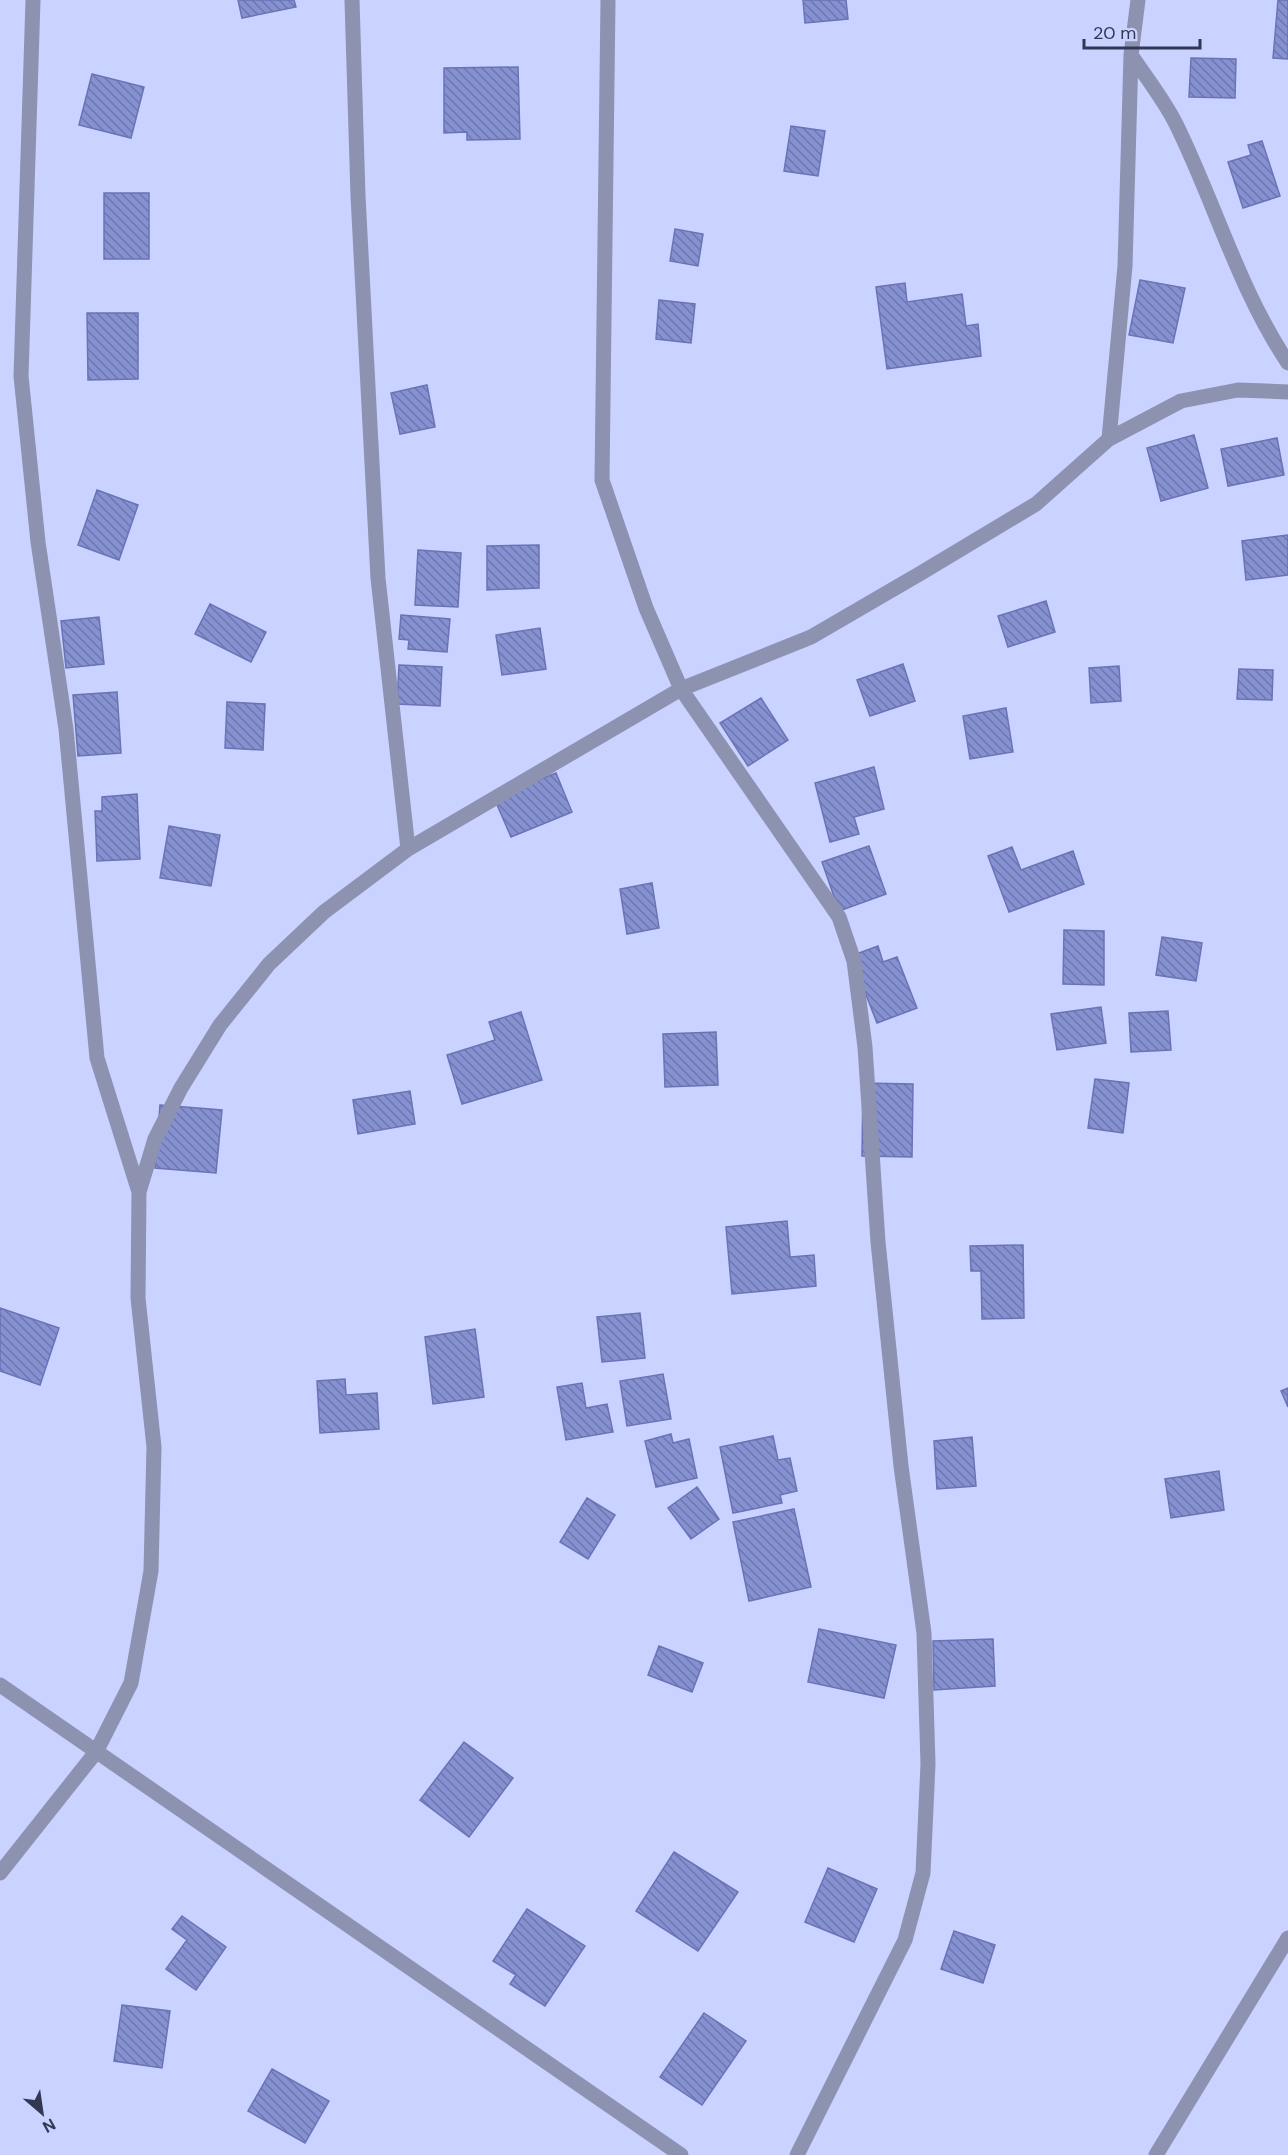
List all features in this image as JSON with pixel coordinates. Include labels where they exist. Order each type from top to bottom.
[{"type":"street","points":[[33,0],[21,375],[38,542],[66,729],[97,1058],[139,1192]]},
{"type":"street","points":[[352,0],[358,196],[378,578],[408,849]]},
{"type":"street","points":[[608,0],[602,480],[646,608],[681,688],[839,918],[855,962],[865,1047],[878,1242],[901,1466],[924,1633],[928,1764],[922,1873],[905,1940],[797,2155]]},
{"type":"street","points":[[1109,439],[1125,266],[1131,55],[1138,0]]},
{"type":"street","points":[[1131,55],[1175,121],[1223,235],[1271,338],[1288,363]]},
{"type":"street","points":[[0,1873],[96,1752],[131,1683],[151,1571],[154,1447],[138,1298],[139,1192],[155,1139],[181,1088],[220,1025],[269,964],[324,912],[408,849],[681,688],[811,637],[921,573],[1036,504],[1109,439],[1181,401],[1238,390],[1288,392]]},
{"type":"street","points":[[0,1685],[681,2155]]},
{"type":"street","points":[[1156,2155],[1288,1938]]},
{"type":"building","points":[[238,0],[294,0],[296,7],[242,18]]},
{"type":"building","points":[[803,0],[846,0],[848,19],[805,23]]},
{"type":"building","points":[[1278,0],[1288,0],[1288,59],[1273,58]]},
{"type":"building","points":[[1191,58],[1236,59],[1235,98],[1189,97]]},
{"type":"building","points":[[518,67],[520,139],[467,140],[467,132],[444,133],[444,68]]},
{"type":"building","points":[[92,74],[144,87],[131,138],[79,125]]},
{"type":"building","points":[[791,126],[825,131],[818,176],[784,171]]},
{"type":"building","points":[[1262,141],[1280,196],[1243,208],[1228,162],[1251,155],[1248,145]]},
{"type":"building","points":[[104,193],[149,193],[149,259],[104,259]]},
{"type":"building","points":[[675,229],[703,234],[698,266],[670,261]]},
{"type":"building","points":[[1140,280],[1185,288],[1173,343],[1129,335]]},
{"type":"building","points":[[905,283],[907,302],[962,294],[966,326],[978,324],[981,356],[887,369],[876,287]]},
{"type":"building","points":[[659,300],[695,304],[691,343],[656,339]]},
{"type":"building","points":[[87,313],[138,313],[138,379],[88,380]]},
{"type":"building","points":[[427,385],[435,427],[400,434],[391,393]]},
{"type":"building","points":[[1194,435],[1208,488],[1161,501],[1147,448]]},
{"type":"building","points":[[1277,438],[1284,475],[1228,486],[1221,449]]},
{"type":"building","points":[[97,490],[138,505],[119,560],[78,545]]},
{"type":"building","points":[[1288,535],[1288,575],[1246,580],[1242,541]]},
{"type":"building","points":[[539,545],[539,588],[487,590],[487,546]]},
{"type":"building","points":[[418,550],[461,553],[458,607],[415,605]]},
{"type":"building","points":[[1046,601],[1055,632],[1008,647],[998,616]]},
{"type":"building","points":[[210,604],[266,632],[251,662],[195,634]]},
{"type":"building","points":[[401,615],[450,619],[447,652],[408,649],[409,640],[399,639]]},
{"type":"building","points":[[99,617],[104,664],[66,668],[61,621]]},
{"type":"building","points":[[540,628],[546,669],[502,675],[496,635]]},
{"type":"building","points":[[903,664],[915,701],[870,716],[857,680]]},
{"type":"building","points":[[399,665],[442,667],[440,706],[397,704]]},
{"type":"building","points":[[1119,666],[1121,701],[1091,703],[1089,668]]},
{"type":"building","points":[[1239,669],[1273,670],[1272,700],[1237,699]]},
{"type":"building","points":[[117,692],[121,753],[78,756],[73,695]]},
{"type":"building","points":[[761,698],[788,740],[748,766],[720,723]]},
{"type":"building","points":[[227,702],[265,704],[263,750],[225,748]]},
{"type":"building","points":[[1006,708],[1013,752],[970,759],[963,716]]},
{"type":"building","points":[[874,767],[884,809],[854,817],[859,834],[830,842],[815,783]]},
{"type":"building","points":[[556,773],[572,812],[511,837],[494,798]]},
{"type":"building","points":[[137,794],[140,859],[97,861],[95,811],[102,811],[102,797]]},
{"type":"building","points":[[169,826],[220,835],[211,886],[160,878]]},
{"type":"building","points":[[869,846],[886,894],[839,911],[822,862]]},
{"type":"building","points":[[1012,847],[1021,870],[1073,851],[1084,884],[1009,912],[988,856]]},
{"type":"building","points":[[652,883],[659,928],[627,934],[620,889]]},
{"type":"building","points":[[1064,930],[1104,931],[1104,985],[1063,984]]},
{"type":"building","points":[[1162,937],[1202,943],[1196,981],[1156,975]]},
{"type":"building","points":[[878,946],[883,962],[897,957],[917,1008],[877,1023],[851,956]]},
{"type":"building","points":[[1101,1007],[1106,1043],[1057,1050],[1051,1014]]},
{"type":"building","points":[[1168,1011],[1171,1050],[1131,1052],[1129,1013]]},
{"type":"building","points":[[521,1012],[542,1080],[462,1104],[447,1055],[495,1040],[489,1022]]},
{"type":"building","points":[[716,1032],[718,1085],[665,1087],[663,1034]]},
{"type":"building","points":[[1095,1079],[1129,1083],[1123,1133],[1088,1128]]},
{"type":"building","points":[[863,1083],[913,1084],[912,1157],[862,1156]]},
{"type":"building","points":[[410,1091],[415,1124],[358,1134],[353,1100]]},
{"type":"building","points":[[160,1105],[222,1110],[216,1173],[155,1168]]},
{"type":"building","points":[[787,1221],[790,1257],[814,1255],[816,1286],[732,1294],[726,1227]]},
{"type":"building","points":[[1023,1245],[1024,1318],[982,1319],[981,1271],[971,1271],[970,1246]]},
{"type":"building","points":[[0,1308],[59,1328],[40,1385],[0,1371]]},
{"type":"building","points":[[640,1313],[645,1358],[602,1362],[597,1317]]},
{"type":"building","points":[[475,1329],[484,1397],[433,1404],[425,1337]]},
{"type":"building","points":[[663,1374],[671,1419],[627,1426],[620,1381]]},
{"type":"building","points":[[345,1379],[346,1395],[377,1393],[379,1429],[320,1433],[317,1381]]},
{"type":"building","points":[[582,1383],[586,1408],[607,1404],[613,1432],[566,1440],[557,1387]]},
{"type":"building","points":[[1288,1388],[1288,1407],[1281,1391]]},
{"type":"building","points":[[671,1434],[673,1443],[689,1439],[697,1478],[656,1487],[645,1441]]},
{"type":"building","points":[[773,1436],[778,1460],[790,1458],[797,1491],[780,1495],[782,1503],[733,1513],[720,1447]]},
{"type":"building","points":[[972,1437],[976,1486],[937,1489],[934,1441]]},
{"type":"building","points":[[1219,1471],[1224,1510],[1171,1518],[1165,1479]]},
{"type":"building","points":[[697,1487],[719,1519],[691,1539],[668,1508]]},
{"type":"building","points":[[587,1498],[615,1515],[588,1559],[560,1542]]},
{"type":"building","points":[[794,1509],[811,1587],[749,1601],[733,1522]]},
{"type":"building","points":[[819,1629],[896,1645],[884,1698],[808,1682]]},
{"type":"building","points":[[993,1639],[995,1686],[934,1690],[933,1641]]},
{"type":"building","points":[[659,1646],[703,1663],[692,1692],[648,1675]]},
{"type":"building","points":[[464,1742],[513,1778],[469,1837],[420,1800]]},
{"type":"building","points":[[674,1852],[738,1892],[698,1951],[636,1911]]},
{"type":"building","points":[[828,1868],[877,1889],[854,1942],[805,1922]]},
{"type":"building","points":[[527,1909],[585,1946],[545,2006],[510,1984],[516,1975],[493,1961]]},
{"type":"building","points":[[182,1916],[226,1947],[196,1990],[166,1969],[187,1940],[172,1929]]},
{"type":"building","points":[[954,1931],[995,1945],[983,1983],[941,1969]]},
{"type":"building","points":[[122,2005],[170,2011],[162,2068],[114,2061]]},
{"type":"building","points":[[704,2013],[746,2041],[702,2105],[660,2077]]},
{"type":"building","points":[[272,2069],[329,2101],[305,2143],[248,2111]]}]
